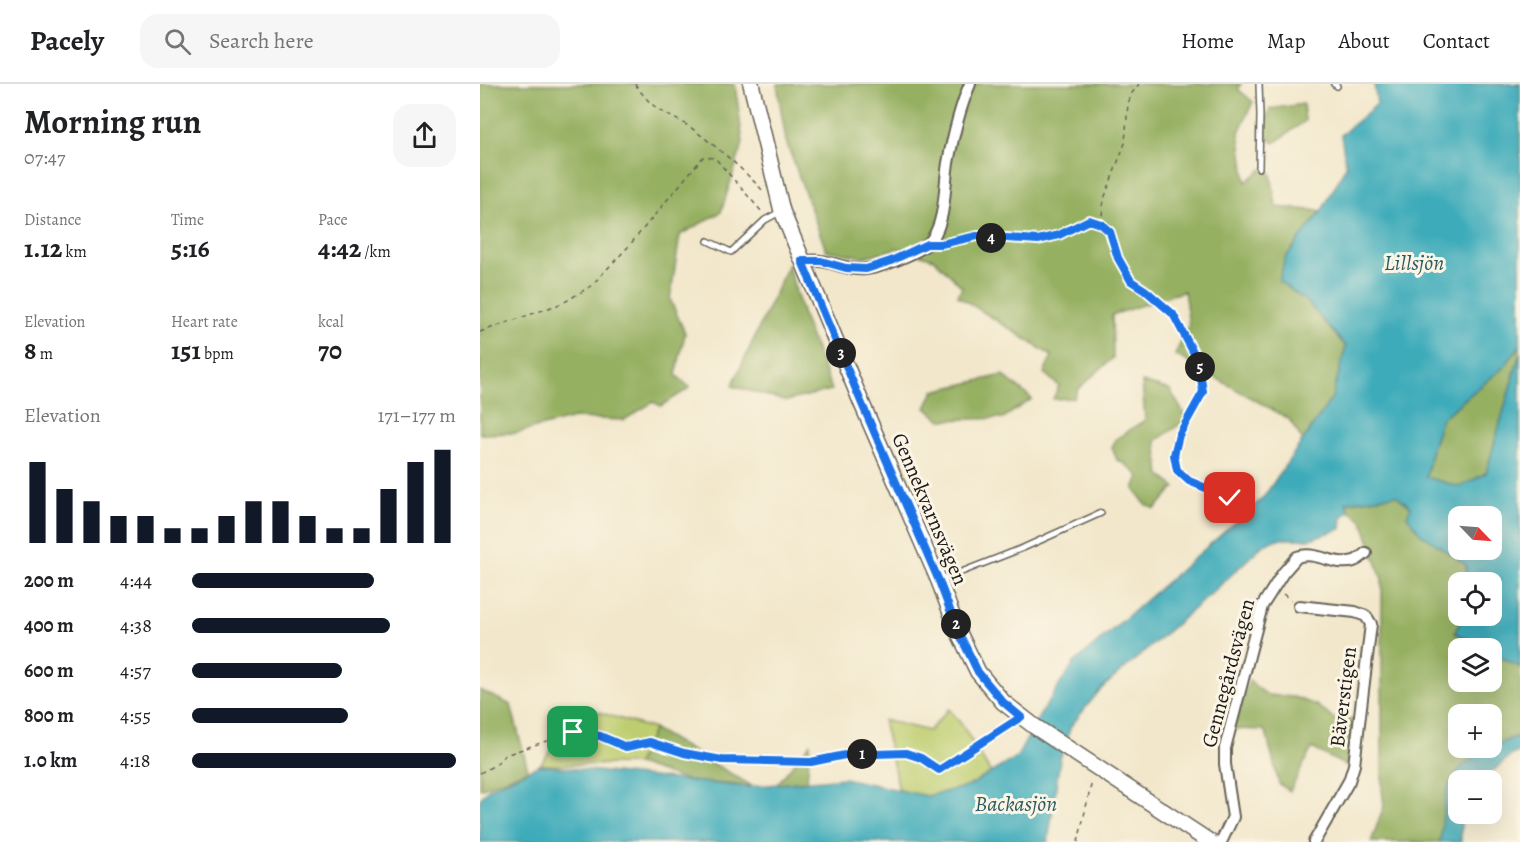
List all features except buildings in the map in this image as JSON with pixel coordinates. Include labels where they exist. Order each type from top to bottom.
[{"type":"street","name":"Gennekvarnsvägen","points":[[752,84],[776,214],[802,261],[939,581],[958,631],[978,672],[1003,702],[1028,721],[1210,842]]},
{"type":"street","points":[[802,261],[821,261],[846,268],[866,269],[891,261],[932,240],[940,220],[959,110],[970,84]]},
{"type":"street","name":"Gennegårdsvägen","points":[[1221,842],[1233,817],[1225,764],[1225,748],[1262,606],[1297,557],[1311,555],[1342,562],[1354,561],[1366,553]]},
{"type":"street","name":"Bäverstigen","points":[[1299,606],[1355,612],[1366,616],[1371,624],[1354,765],[1349,781],[1314,842]]},
{"type":"lane","points":[[1259,84],[1259,168]]},
{"type":"lane","points":[[708,241],[731,252],[776,214]]},
{"type":"lane","points":[[939,581],[1023,548],[1101,513]]},
{"type":"path","points":[[635,84],[646,99],[662,112],[681,121],[713,144],[768,196]]},
{"type":"path","points":[[1101,224],[1104,199],[1125,143],[1128,103],[1139,84]]},
{"type":"path","points":[[480,332],[563,303],[591,286],[628,247],[703,157],[715,158],[757,208],[776,214]]},
{"type":"path","points":[[927,244],[941,244],[977,236],[1038,240],[1059,235],[1089,220],[1101,224],[1110,232],[1118,258],[1131,281],[1173,314],[1199,363],[1203,392],[1179,435],[1174,455],[1177,470],[1189,481],[1247,507]]},
{"type":"path","points":[[1274,587],[1299,606]]},
{"type":"path","points":[[480,773],[495,765],[505,755],[573,732],[600,736],[626,747],[650,742],[684,753],[722,760],[811,762],[845,755],[906,753],[921,758],[939,770],[1028,721]]},
{"type":"path","points":[[1078,842],[1095,765]]},
{"type":"green space","points":[[480,84],[735,84],[743,143],[721,212],[680,235],[670,299],[685,333],[676,375],[690,388],[661,406],[653,402],[624,420],[574,418],[516,433],[480,434]]},
{"type":"green space","points":[[777,84],[1241,84],[1238,89],[1253,102],[1239,132],[1246,182],[1262,169],[1271,173],[1276,207],[1321,211],[1285,259],[1279,281],[1307,302],[1346,347],[1332,398],[1303,441],[1289,419],[1175,355],[1189,325],[1184,291],[1112,315],[1113,358],[1078,389],[1074,398],[1053,399],[1059,386],[1044,373],[1052,356],[958,296],[962,287],[934,259],[899,248],[863,257],[826,250],[786,141]]},
{"type":"green space","points":[[1303,104],[1305,121],[1274,143],[1260,131],[1270,109]]},
{"type":"green space","points":[[788,265],[804,319],[832,390],[786,401],[732,386]]},
{"type":"green space","points":[[1520,346],[1520,353],[1486,473],[1460,487],[1426,477],[1442,418],[1504,367]]},
{"type":"green space","points":[[1003,375],[1032,399],[1003,418],[941,420],[926,408],[934,391]]},
{"type":"green space","points":[[1142,382],[1170,390],[1187,419],[1156,441],[1160,475],[1175,487],[1155,509],[1146,505],[1134,489],[1139,476],[1117,460],[1112,447],[1116,439],[1145,420]]},
{"type":"green space","points":[[1396,495],[1411,508],[1420,533],[1448,552],[1448,560],[1459,560],[1466,565],[1466,572],[1448,572],[1448,626],[1458,626],[1455,633],[1464,638],[1448,638],[1448,692],[1502,692],[1502,658],[1520,667],[1520,735],[1502,742],[1502,704],[1448,704],[1448,758],[1477,758],[1467,770],[1448,770],[1448,792],[1440,842],[1371,842],[1384,806],[1382,789],[1382,579],[1363,522],[1350,511],[1345,503]]},
{"type":"green space","points":[[1249,681],[1267,695],[1294,697],[1316,705],[1334,719],[1354,720],[1346,766],[1312,748],[1290,791],[1279,784],[1264,730],[1233,729]]},
{"type":"green space","points":[[480,690],[511,705],[528,770],[480,789]]},
{"type":"green space","points":[[582,707],[654,729],[637,764],[540,765]]},
{"type":"green space","points":[[949,709],[962,725],[991,773],[969,786],[927,796],[899,790],[883,720],[929,731]]},
{"type":"green space","points":[[654,729],[752,786],[689,781],[637,764]]},
{"type":"green space","points":[[810,744],[807,781],[777,784]]},
{"type":"water","name":"Lillsjön","points":[[1374,84],[1520,84],[1520,346],[1504,367],[1442,418],[1426,477],[1460,487],[1486,473],[1520,353],[1520,667],[1502,658],[1502,638],[1464,638],[1455,633],[1458,626],[1502,626],[1502,572],[1466,572],[1466,565],[1459,560],[1502,560],[1502,506],[1448,506],[1448,552],[1420,533],[1407,516],[1411,507],[1396,495],[1346,502],[1350,511],[1342,517],[1341,529],[1310,539],[1277,539],[1262,546],[1212,593],[1100,690],[1071,726],[1060,759],[1048,842],[480,842],[480,799],[489,788],[540,765],[746,787],[844,778],[927,796],[969,786],[1017,757],[1040,715],[1074,663],[1263,498],[1332,398],[1346,346],[1307,302],[1279,281],[1285,258],[1321,212],[1346,166],[1341,135],[1377,104]]},
{"type":"water","points":[[1520,735],[1520,752],[1513,754],[1494,770],[1460,770],[1472,758],[1502,758],[1502,743]]},
{"type":"water","points":[[1448,789],[1448,824],[1461,824],[1461,842],[1440,842]]},
{"type":"route","points":[[573,732],[600,736],[626,747],[650,742],[684,753],[722,760],[811,762],[845,755],[906,753],[921,758],[939,770],[1021,717],[1003,702],[978,672],[958,631],[939,581],[802,261],[821,261],[846,268],[866,269],[891,261],[927,244],[941,244],[977,236],[1038,240],[1059,235],[1089,220],[1101,224],[1110,232],[1118,258],[1131,281],[1173,314],[1199,363],[1203,392],[1179,435],[1174,455],[1177,470],[1189,481],[1230,498]]},
{"type":"water label","name":"Backasjön","points":[[1016,803]]}]
